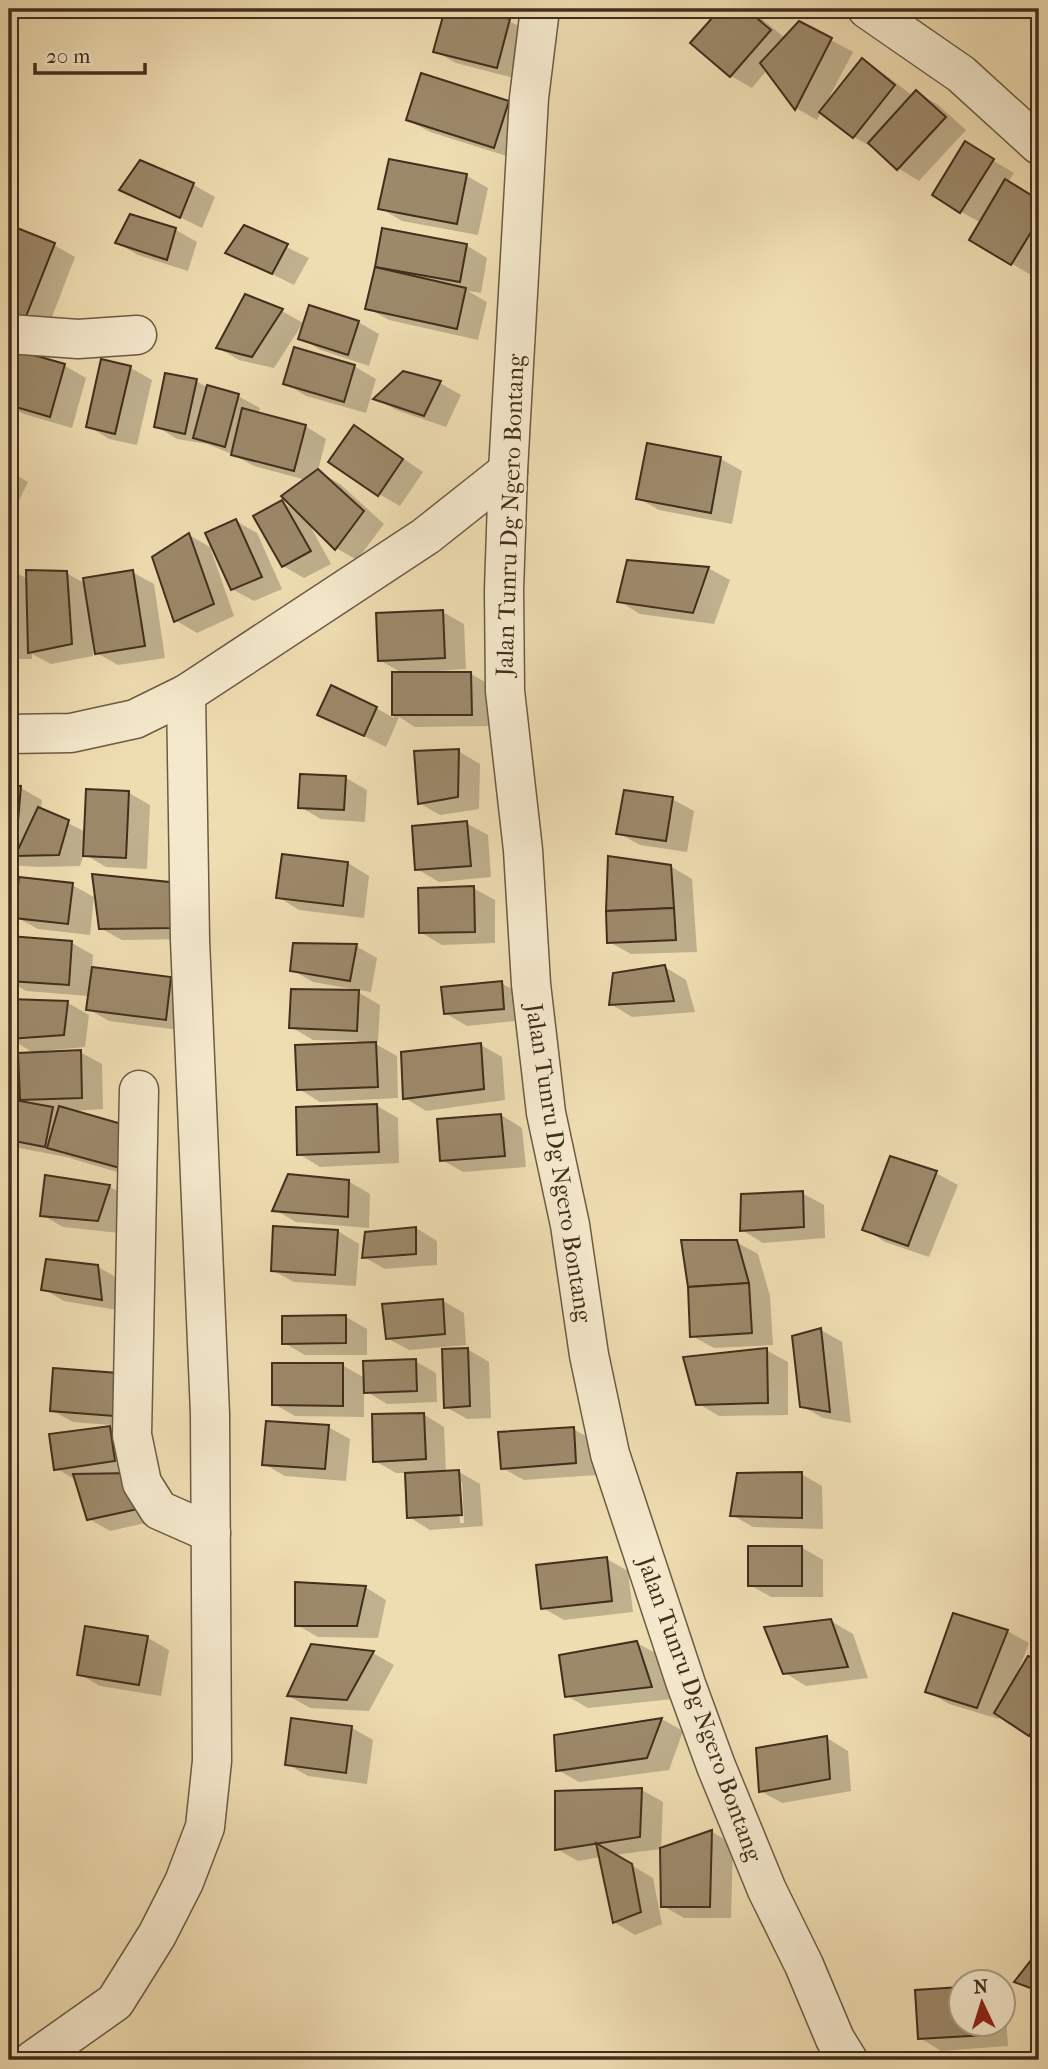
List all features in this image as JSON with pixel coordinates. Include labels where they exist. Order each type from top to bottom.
[{"type":"street","name":"Jalan Tunru Dg Ngero Bontang","points":[[540,9],[529,98],[504,590],[505,691],[523,849],[531,984],[546,1113],[570,1225],[589,1356],[610,1454],[685,1684],[716,1766],[767,1890],[804,1965],[835,2039],[848,2060]]},
{"type":"street","points":[[867,9],[961,74],[1039,145]]},
{"type":"street","points":[[9,334],[78,339],[138,335]]},
{"type":"street","points":[[9,734],[71,733],[135,719],[186,694],[426,536],[508,471]]},
{"type":"street","points":[[33,2060],[115,2002],[158,1935],[184,1882],[205,1827],[212,1761],[210,1414],[190,940],[186,694]]},
{"type":"street","points":[[139,1090],[132,1436],[142,1483],[159,1510],[211,1533]]},
{"type":"building","points":[[445,9],[469,9],[510,19],[497,68],[433,52]]},
{"type":"building","points":[[720,9],[746,9],[771,30],[730,77],[690,43]]},
{"type":"building","points":[[799,21],[832,38],[795,110],[760,63]]},
{"type":"building","points":[[862,58],[895,85],[853,138],[819,112]]},
{"type":"building","points":[[421,73],[509,101],[494,148],[406,120]]},
{"type":"building","points":[[916,90],[946,117],[897,170],[868,143]]},
{"type":"building","points":[[965,141],[994,159],[960,213],[932,195]]},
{"type":"building","points":[[389,159],[467,174],[457,224],[378,209]]},
{"type":"building","points":[[140,160],[194,183],[180,218],[119,190]]},
{"type":"building","points":[[1005,179],[1039,200],[1039,219],[1011,265],[969,240]]},
{"type":"building","points":[[130,214],[176,228],[167,260],[115,243]]},
{"type":"building","points":[[244,225],[288,244],[272,274],[225,253]]},
{"type":"building","points":[[12,226],[55,243],[25,319],[9,313],[9,234]]},
{"type":"building","points":[[382,228],[467,244],[460,282],[375,267]]},
{"type":"building","points":[[375,267],[466,288],[457,329],[365,309]]},
{"type":"building","points":[[245,294],[283,309],[252,357],[216,348]]},
{"type":"building","points":[[309,305],[359,321],[348,355],[298,339]]},
{"type":"building","points":[[294,347],[355,365],[344,402],[283,384]]},
{"type":"building","points":[[16,350],[65,364],[50,417],[9,405],[9,374]]},
{"type":"building","points":[[101,359],[131,366],[115,434],[86,427]]},
{"type":"building","points":[[403,371],[441,381],[424,416],[373,399]]},
{"type":"building","points":[[165,373],[197,379],[185,434],[154,427]]},
{"type":"building","points":[[207,385],[239,394],[225,447],[193,438]]},
{"type":"building","points":[[242,408],[306,425],[294,471],[231,455]]},
{"type":"building","points":[[354,425],[403,459],[378,496],[328,462]]},
{"type":"building","points":[[647,443],[721,457],[711,513],[636,499]]},
{"type":"building","points":[[318,469],[364,511],[335,550],[281,496]]},
{"type":"building","points":[[282,500],[311,551],[282,567],[253,516]]},
{"type":"building","points":[[236,519],[262,577],[231,590],[205,533]]},
{"type":"building","points":[[189,533],[214,604],[174,622],[152,557]]},
{"type":"building","points":[[627,560],[709,567],[693,613],[617,602]]},
{"type":"building","points":[[11,567],[11,648],[9,648]]},
{"type":"building","points":[[26,570],[67,571],[72,644],[28,653]]},
{"type":"building","points":[[133,570],[145,646],[95,654],[83,578]]},
{"type":"building","points":[[443,610],[445,658],[378,661],[376,613]]},
{"type":"building","points":[[392,672],[471,672],[472,715],[392,715]]},
{"type":"building","points":[[331,685],[377,707],[364,736],[317,715]]},
{"type":"building","points":[[459,749],[458,797],[418,804],[414,751]]},
{"type":"building","points":[[300,774],[346,776],[344,810],[298,808]]},
{"type":"building","points":[[9,785],[21,786],[15,856],[9,855]]},
{"type":"building","points":[[86,789],[129,791],[126,858],[83,856]]},
{"type":"building","points":[[624,790],[673,797],[666,841],[616,834]]},
{"type":"building","points":[[38,807],[69,820],[59,855],[15,856]]},
{"type":"building","points":[[467,821],[471,866],[415,870],[412,826]]},
{"type":"building","points":[[282,854],[348,862],[343,906],[276,898]]},
{"type":"building","points":[[608,856],[671,865],[674,908],[606,911]]},
{"type":"building","points":[[92,874],[179,883],[173,928],[99,929]]},
{"type":"building","points":[[19,877],[73,883],[68,924],[14,918]]},
{"type":"building","points":[[474,886],[475,932],[419,933],[418,888]]},
{"type":"building","points":[[674,908],[676,940],[607,943],[606,911]]},
{"type":"building","points":[[9,936],[72,941],[69,985],[9,981]]},
{"type":"building","points":[[293,943],[357,944],[350,981],[290,971]]},
{"type":"building","points":[[665,965],[674,1001],[609,1005],[613,973]]},
{"type":"building","points":[[92,967],[171,977],[166,1020],[86,1010]]},
{"type":"building","points":[[502,981],[504,1009],[444,1014],[441,987]]},
{"type":"building","points":[[291,989],[359,990],[357,1031],[289,1028]]},
{"type":"building","points":[[9,999],[68,1001],[64,1035],[9,1039]]},
{"type":"building","points":[[376,1042],[378,1087],[297,1090],[295,1045]]},
{"type":"building","points":[[481,1043],[484,1089],[403,1099],[401,1052]]},
{"type":"building","points":[[81,1050],[82,1098],[20,1100],[18,1053]]},
{"type":"building","points":[[9,1099],[53,1107],[45,1147],[9,1140]]},
{"type":"building","points":[[377,1104],[379,1152],[297,1155],[296,1107]]},
{"type":"building","points":[[59,1106],[132,1127],[120,1168],[47,1148]]},
{"type":"building","points":[[501,1114],[505,1156],[440,1161],[437,1119]]},
{"type":"building","points":[[890,1156],[937,1171],[908,1246],[862,1230]]},
{"type":"building","points":[[288,1174],[349,1180],[348,1217],[272,1211]]},
{"type":"building","points":[[45,1175],[110,1185],[98,1221],[40,1216]]},
{"type":"building","points":[[803,1191],[804,1227],[740,1231],[741,1194]]},
{"type":"building","points":[[273,1226],[338,1230],[335,1275],[271,1271]]},
{"type":"building","points":[[416,1227],[416,1254],[362,1258],[365,1232]]},
{"type":"building","points":[[681,1240],[737,1240],[749,1283],[688,1287]]},
{"type":"building","points":[[46,1259],[98,1265],[102,1300],[41,1290]]},
{"type":"building","points":[[749,1283],[752,1333],[690,1337],[688,1287]]},
{"type":"building","points":[[443,1299],[445,1334],[386,1339],[382,1304]]},
{"type":"building","points":[[346,1315],[346,1343],[282,1344],[282,1316]]},
{"type":"building","points":[[821,1328],[830,1412],[800,1407],[792,1336]]},
{"type":"building","points":[[468,1348],[470,1406],[444,1408],[442,1349]]},
{"type":"building","points":[[767,1348],[768,1403],[696,1405],[683,1357]]},
{"type":"building","points":[[416,1359],[417,1391],[364,1393],[363,1361]]},
{"type":"building","points":[[272,1363],[343,1363],[343,1406],[272,1405]]},
{"type":"building","points":[[53,1368],[118,1373],[114,1416],[50,1411]]},
{"type":"building","points":[[424,1413],[426,1459],[373,1462],[372,1414]]},
{"type":"building","points":[[266,1421],[329,1425],[325,1469],[262,1465]]},
{"type":"building","points":[[110,1426],[115,1461],[54,1470],[49,1434]]},
{"type":"building","points":[[574,1427],[576,1463],[501,1469],[498,1432]]},
{"type":"building","points":[[459,1470],[462,1515],[407,1518],[405,1473]]},
{"type":"building","points":[[802,1472],[802,1518],[730,1516],[737,1473]]},
{"type":"building","points":[[132,1473],[138,1509],[87,1520],[73,1474]]},
{"type":"building","points":[[748,1546],[802,1546],[802,1586],[748,1586]]},
{"type":"building","points":[[607,1557],[612,1601],[541,1609],[536,1565]]},
{"type":"building","points":[[295,1582],[366,1586],[357,1626],[295,1626]]},
{"type":"building","points":[[953,1613],[1008,1630],[977,1708],[925,1692]]},
{"type":"building","points":[[831,1619],[848,1667],[783,1674],[764,1627]]},
{"type":"building","points":[[85,1626],[148,1636],[139,1685],[77,1675]]},
{"type":"building","points":[[637,1641],[652,1687],[565,1697],[559,1655]]},
{"type":"building","points":[[311,1644],[374,1651],[347,1700],[287,1696]]},
{"type":"building","points":[[1028,1656],[1039,1660],[1039,1720],[1029,1736],[994,1713]]},
{"type":"building","points":[[291,1718],[352,1726],[346,1773],[285,1765]]},
{"type":"building","points":[[662,1718],[647,1758],[556,1771],[554,1735]]},
{"type":"building","points":[[827,1736],[830,1779],[759,1792],[756,1748]]},
{"type":"building","points":[[642,1788],[640,1837],[555,1850],[555,1791]]},
{"type":"building","points":[[712,1830],[710,1907],[661,1907],[660,1848]]},
{"type":"building","points":[[596,1843],[632,1864],[641,1912],[613,1923]]},
{"type":"building","points":[[1039,1950],[1039,1991],[1016,1983]]},
{"type":"building","points":[[946,1988],[946,2037],[918,2039],[915,1990]]}]
